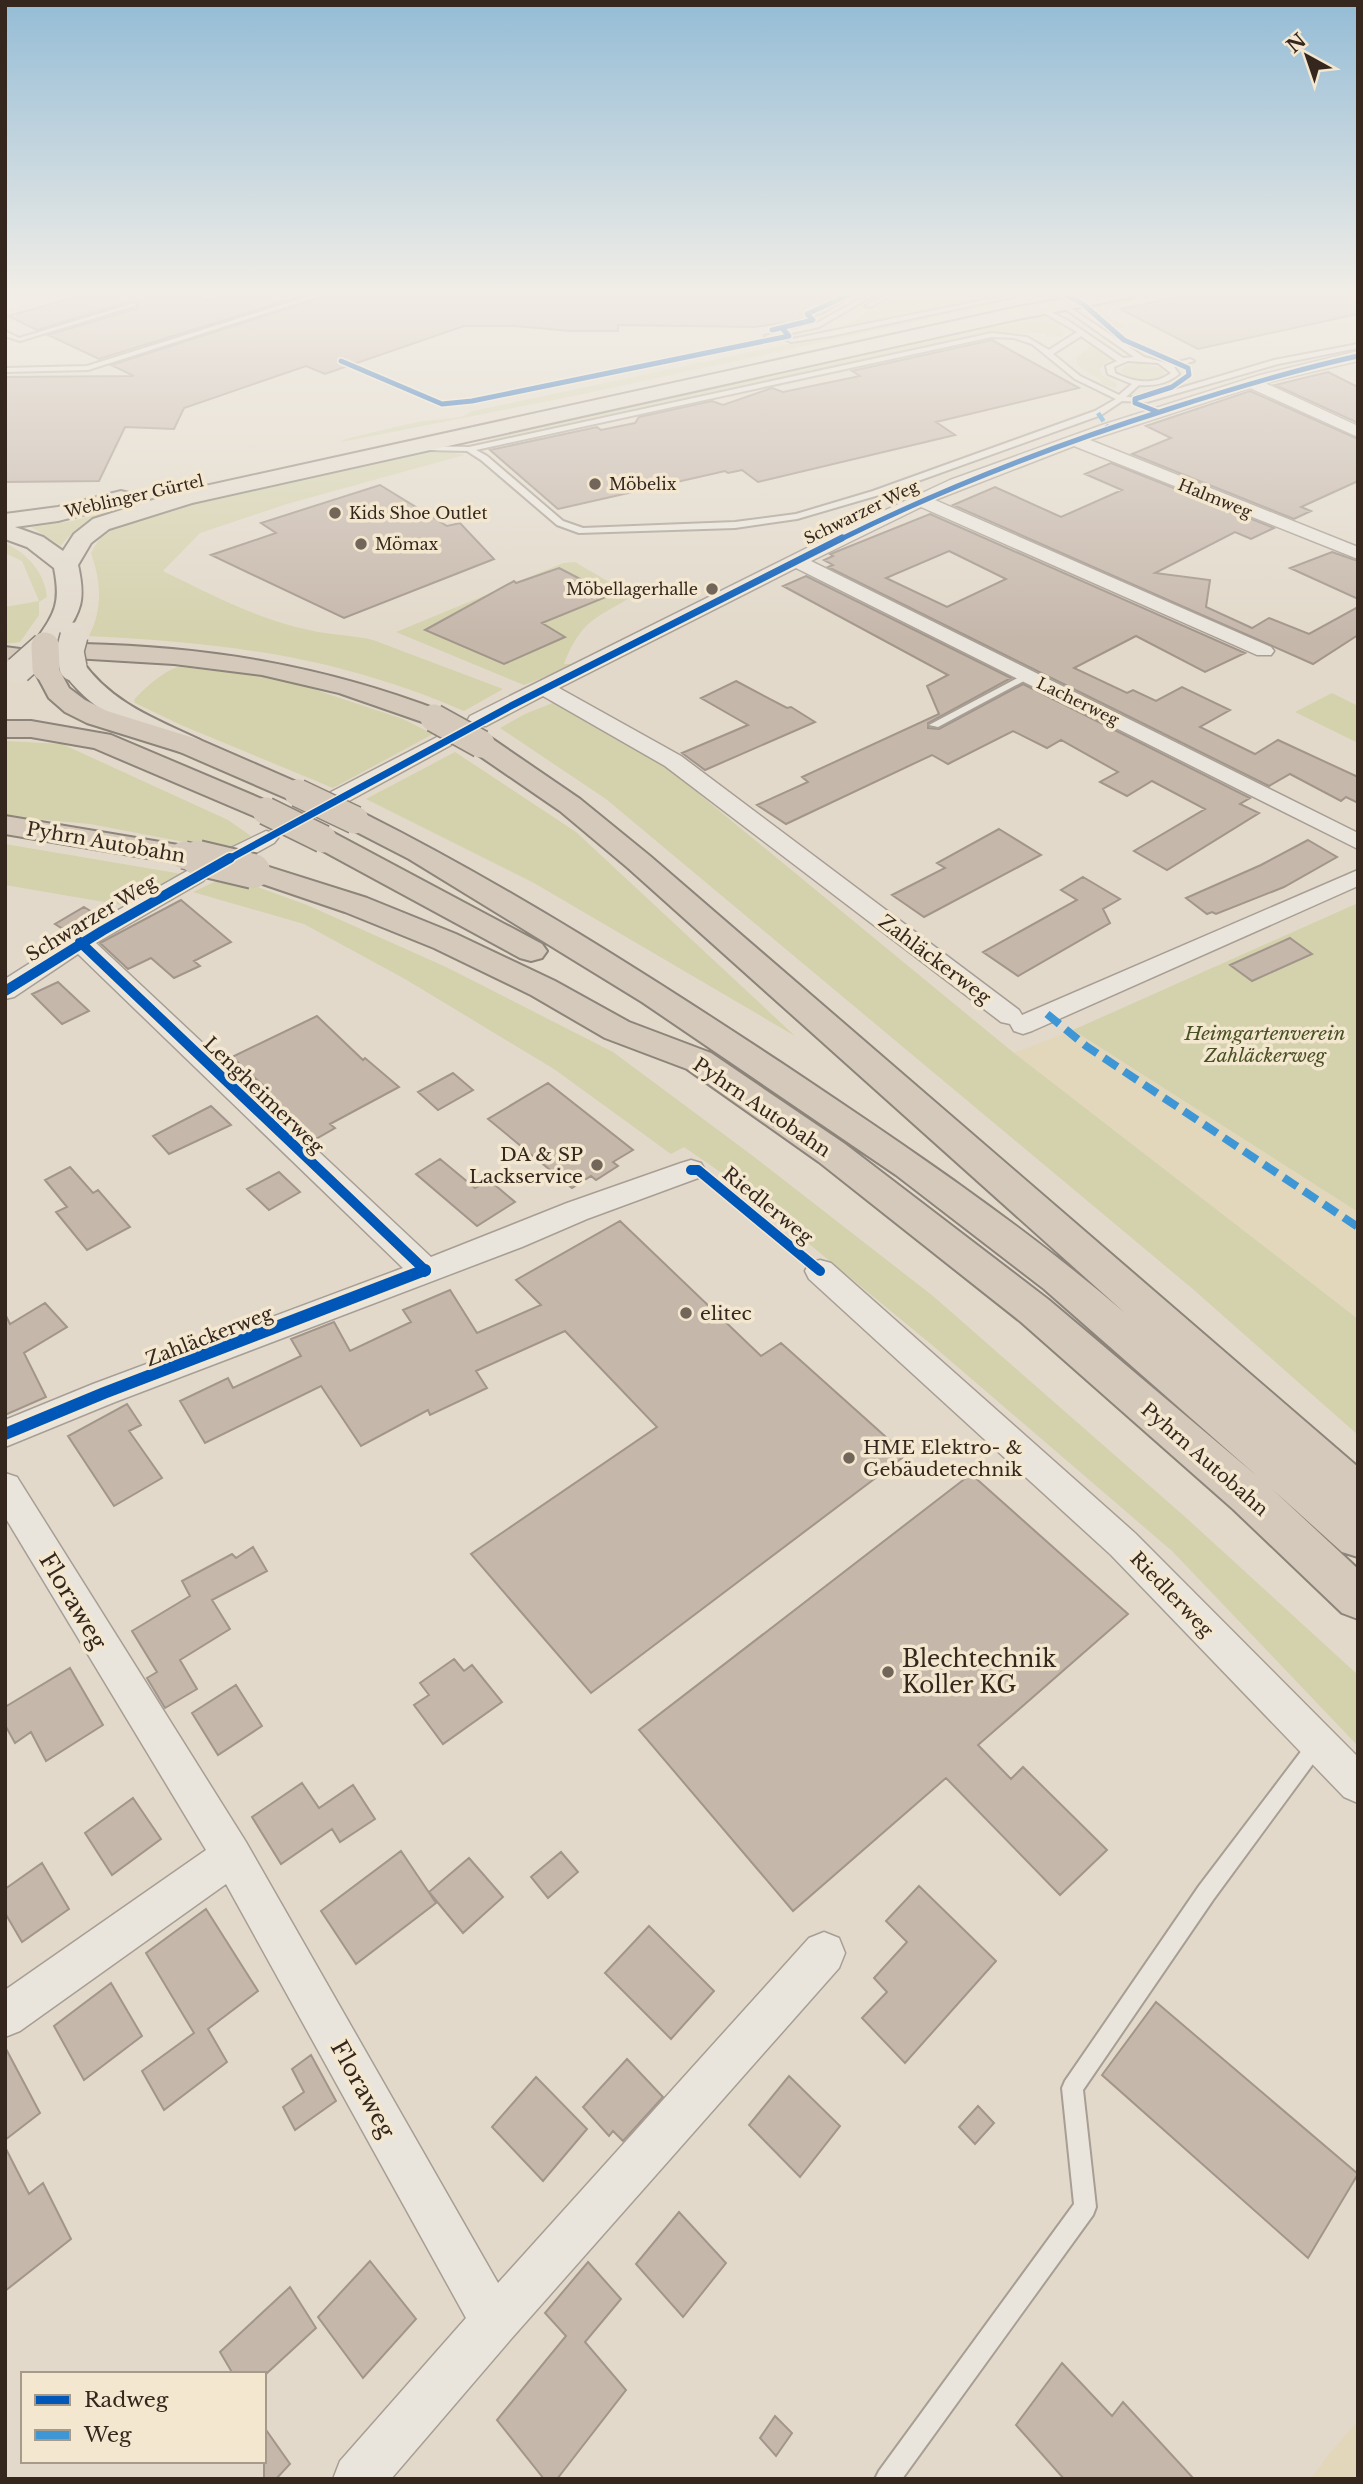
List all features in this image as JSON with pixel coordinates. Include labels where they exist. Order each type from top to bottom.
[{"type":"highway","points":[[1358,1494],[639,862],[479,733],[439,729],[369,692],[280,669],[175,654],[62,651],[58,692],[75,706],[97,717],[190,746],[298,793],[347,808],[654,994],[909,1166],[1058,1278],[1358,1538]]},
{"type":"highway","points":[[5,729],[44,731],[101,740],[266,825],[323,839],[506,936],[635,1013],[699,1061]]},
{"type":"highway","name":"Pyhrn Autobahn","points":[[5,825],[189,866],[246,862],[445,941],[544,988],[617,1030],[699,1061],[832,1153],[1035,1311],[1250,1496],[1358,1599]]},
{"type":"main road","name":"Weblinger Gürtel","points":[[5,521],[58,514],[206,478],[546,407]]},
{"type":"main road","name":"Weblinger Gürtel","points":[[71,556],[88,532],[101,524],[148,507],[248,481],[381,453],[574,407]]},
{"type":"main road","points":[[5,531],[71,556],[69,609],[62,651],[10,665]]},
{"type":"street","name":"Schwarzer Weg","points":[[479,733],[545,689],[920,500],[1074,440],[1177,407]]},
{"type":"street","points":[[1303,407],[1358,432]]},
{"type":"street","name":"Halmweg","points":[[1074,440],[1358,554]]},
{"type":"street","name":"Schwarzer Weg","points":[[920,500],[1264,651]]},
{"type":"street","name":"Lacherweg","points":[[797,561],[1358,842]]},
{"type":"street","name":"Zahläckerweg","points":[[545,689],[673,761],[1017,1021],[1358,877]]},
{"type":"street","points":[[347,808],[439,729]]},
{"type":"street","points":[[246,862],[266,825]]},
{"type":"street","name":"Schwarzer Weg","points":[[5,990],[80,942],[189,866]]},
{"type":"street","name":"Lengheimerweg","points":[[80,942],[426,1271]]},
{"type":"street","name":"Zahläckerweg","points":[[5,1434],[104,1393],[577,1211],[691,1170]]},
{"type":"street","name":"Riedlerweg","points":[[820,1271],[1124,1544],[1231,1657],[1319,1742],[1358,1784]]},
{"type":"street","name":"Floraweg","points":[[5,1488],[232,1856],[494,2322]]},
{"type":"street","points":[[5,2016],[232,1856]]},
{"type":"street","points":[[358,2479],[494,2322],[824,1953]]},
{"type":"lane","name":"Weblinger Gürtel","points":[[381,453],[443,446],[469,449],[662,407]]},
{"type":"lane","points":[[469,449],[484,458],[560,523],[582,531],[735,525],[797,516],[876,493],[1098,413],[1107,407]]},
{"type":"lane","points":[[569,541],[582,531]]},
{"type":"lane","points":[[934,725],[1028,676]]},
{"type":"lane","points":[[887,2479],[1085,2207],[1072,2088],[1206,1894],[1319,1742]]},
{"type":"shaded area","points":[[1073,1030],[1358,1212],[1358,1319],[1014,1053]]},
{"type":"shaded area","points":[[1358,2420],[1358,2479],[1311,2479],[1328,2455]]},
{"type":"green space","points":[[492,407],[519,407],[341,442],[417,422],[461,417]]},
{"type":"green space","points":[[573,407],[156,499],[210,484]]},
{"type":"green space","points":[[621,407],[652,407],[528,434],[489,440],[477,438]]},
{"type":"green space","points":[[450,452],[464,455],[287,504],[200,533],[163,571],[234,605],[271,619],[317,632],[373,640],[503,689],[464,711],[371,677],[280,656],[188,643],[89,636],[97,615],[99,595],[91,553],[100,539],[112,529],[150,512],[192,501],[386,458]]},
{"type":"green space","points":[[156,499],[115,510],[135,503]]},
{"type":"green space","points":[[115,510],[86,523],[72,533],[61,546],[31,527],[73,521]]},
{"type":"green space","points":[[5,543],[21,552],[34,565],[43,580],[47,597],[39,602],[39,615],[20,642],[5,644],[5,607],[39,601],[22,561],[5,553]]},
{"type":"green space","points":[[575,562],[633,596],[599,616],[584,629],[564,664],[578,664],[524,685],[396,632],[563,563]]},
{"type":"green space","points":[[179,667],[280,678],[403,719],[433,734],[333,788],[135,703],[134,700],[155,680]]},
{"type":"green space","points":[[1332,693],[1358,706],[1358,743],[1295,712]]},
{"type":"green space","points":[[555,702],[654,757],[1014,1053],[1358,1319],[1358,1435],[1194,1290],[606,799],[500,728]]},
{"type":"green space","points":[[5,741],[62,744],[228,820],[251,836],[231,847],[195,844],[90,824],[5,816]]},
{"type":"green space","points":[[455,752],[576,832],[795,1036],[534,883],[366,799]]},
{"type":"green space","points":[[5,844],[182,874],[151,893],[122,905],[5,885]]},
{"type":"green space","points":[[227,876],[307,905],[446,967],[613,1052],[753,1156],[933,1296],[1183,1515],[1358,1675],[1358,1746],[1172,1551],[932,1345],[729,1178],[684,1147],[671,1154],[554,1069],[405,979],[304,924],[193,892]]},
{"type":"green space","name":"Heimgartenverein Zahläckerweg","points":[[1358,903],[1358,1212],[1073,1030]]},
{"type":"building","points":[[5,407],[187,407],[184,408],[174,429],[125,427],[99,481],[5,482]]},
{"type":"building","points":[[685,407],[999,407],[936,422],[955,435],[758,482],[742,470],[728,473],[725,471],[558,509],[490,450],[597,427],[601,430],[635,423],[639,417]]},
{"type":"building","points":[[1203,407],[1286,407],[1358,439],[1358,481],[1301,507],[1311,511],[1294,519],[1132,454],[1171,438],[1146,426]]},
{"type":"building","points":[[1323,407],[1358,407],[1358,423]]},
{"type":"building","points":[[1111,463],[1274,528],[1251,539],[1235,532],[1155,573],[1210,580],[1206,607],[1252,628],[1269,618],[1309,634],[1358,607],[1358,635],[1313,664],[953,505],[995,487],[1061,517],[1122,490],[1085,474]]},
{"type":"building","name":"Mömax","points":[[380,485],[447,526],[460,523],[494,559],[344,618],[211,555],[276,533],[261,523]]},
{"type":"building","points":[[930,514],[1245,653],[1205,672],[1136,636],[1074,668],[1127,693],[1133,690],[1156,701],[1182,687],[1230,710],[1200,727],[1255,754],[1278,740],[1358,777],[1358,803],[1346,797],[1341,801],[1290,774],[1269,786],[828,567],[833,565],[824,560],[833,556],[830,554]],"holes":[[[949,551],[1006,579],[947,607],[886,578]]]},
{"type":"building","points":[[1332,552],[1358,561],[1358,599],[1290,568]]},
{"type":"building","points":[[559,568],[611,595],[542,623],[565,637],[504,664],[425,630],[514,581],[516,583]]},
{"type":"building","points":[[806,576],[1011,678],[928,723],[928,728],[939,729],[1023,684],[1250,798],[1240,804],[1259,813],[1167,870],[1134,851],[1205,809],[1152,781],[1127,796],[1100,782],[1118,772],[1061,740],[1047,748],[1013,731],[948,764],[932,755],[786,824],[757,805],[808,782],[802,777],[939,714],[927,686],[948,675],[783,586]]},
{"type":"building","points":[[736,681],[787,708],[791,707],[815,722],[705,770],[682,753],[748,725],[701,698]]},
{"type":"building","points":[[999,829],[1041,855],[924,917],[892,895],[945,868],[937,863]]},
{"type":"building","points":[[1308,840],[1337,857],[1284,887],[1216,914],[1207,914],[1186,898],[1261,865]]},
{"type":"building","points":[[1083,877],[1120,899],[1103,909],[1110,923],[1018,976],[983,952],[1077,900],[1061,890]]},
{"type":"building","points":[[181,900],[231,942],[194,961],[200,966],[174,978],[151,958],[128,969],[100,943]]},
{"type":"building","points":[[84,907],[100,917],[71,934],[55,924]]},
{"type":"building","points":[[1290,938],[1312,954],[1252,981],[1230,965]]},
{"type":"building","points":[[58,982],[89,1011],[62,1024],[32,994]]},
{"type":"building","points":[[317,1016],[363,1060],[365,1058],[399,1087],[330,1124],[335,1128],[314,1140],[262,1095],[267,1089],[232,1057]]},
{"type":"building","points":[[453,1073],[473,1090],[438,1110],[418,1092]]},
{"type":"building","points":[[548,1083],[633,1150],[613,1162],[618,1166],[596,1180],[591,1176],[572,1188],[488,1119]]},
{"type":"building","points":[[211,1106],[231,1125],[169,1154],[153,1136]]},
{"type":"building","points":[[440,1159],[475,1188],[489,1180],[515,1202],[477,1226],[416,1174]]},
{"type":"building","points":[[70,1167],[93,1193],[98,1190],[130,1227],[87,1250],[56,1212],[67,1207],[45,1180]]},
{"type":"building","points":[[279,1172],[300,1192],[269,1210],[247,1189]]},
{"type":"building","points":[[620,1221],[761,1356],[781,1343],[906,1455],[591,1693],[471,1554],[657,1427],[565,1331],[476,1371],[487,1388],[430,1415],[428,1410],[361,1446],[321,1386],[205,1443],[180,1401],[228,1378],[233,1388],[301,1356],[291,1339],[334,1322],[350,1351],[411,1322],[403,1310],[450,1290],[477,1333],[541,1305],[516,1280]]},
{"type":"building","points":[[45,1303],[67,1327],[24,1353],[46,1397],[5,1415],[5,1314],[10,1324]]},
{"type":"building","points":[[127,1404],[141,1425],[129,1431],[162,1478],[114,1506],[68,1436]]},
{"type":"building","name":"Blechtechnik Koller KG","points":[[971,1474],[1128,1614],[978,1745],[1011,1779],[1023,1767],[1107,1850],[1060,1895],[946,1778],[793,1911],[639,1730]]},
{"type":"building","points":[[253,1547],[267,1571],[212,1600],[230,1629],[180,1660],[197,1689],[165,1708],[147,1678],[157,1672],[132,1631],[190,1596],[182,1581],[232,1554],[236,1558]]},
{"type":"building","points":[[454,1659],[464,1671],[472,1665],[502,1702],[443,1744],[414,1705],[429,1695],[420,1683]]},
{"type":"building","points":[[70,1668],[103,1725],[46,1761],[31,1732],[15,1743],[5,1725],[5,1707]]},
{"type":"building","points":[[236,1685],[262,1726],[218,1755],[192,1713]]},
{"type":"building","points":[[302,1783],[319,1808],[353,1785],[375,1819],[340,1842],[332,1829],[281,1864],[252,1817]]},
{"type":"building","points":[[133,1798],[161,1839],[112,1875],[85,1833]]},
{"type":"building","points":[[401,1851],[436,1903],[356,1964],[321,1911]]},
{"type":"building","points":[[561,1852],[578,1872],[548,1898],[531,1877]]},
{"type":"building","points":[[469,1858],[503,1897],[463,1933],[429,1892]]},
{"type":"building","points":[[42,1863],[69,1909],[22,1942],[5,1913],[5,1889]]},
{"type":"building","points":[[919,1886],[996,1961],[905,2063],[862,2018],[887,1992],[874,1978],[907,1942],[886,1921]]},
{"type":"building","points":[[206,1909],[258,1991],[208,2029],[227,2062],[164,2110],[142,2071],[194,2033],[146,1953]]},
{"type":"building","points":[[649,1926],[714,1991],[671,2039],[605,1973]]},
{"type":"building","points":[[111,1983],[142,2036],[84,2080],[54,2026]]},
{"type":"building","points":[[1156,2002],[1358,2174],[1308,2258],[1102,2075]]},
{"type":"building","points":[[5,2047],[40,2113],[5,2140]]},
{"type":"building","points":[[311,2055],[336,2101],[295,2130],[283,2107],[304,2092],[292,2069]]},
{"type":"building","points":[[627,2059],[663,2097],[623,2141],[613,2131],[609,2136],[583,2107]]},
{"type":"building","points":[[789,2076],[840,2126],[800,2177],[749,2125]]},
{"type":"building","points":[[536,2077],[587,2129],[543,2181],[492,2127]]},
{"type":"building","points":[[978,2106],[994,2123],[975,2144],[959,2127]]},
{"type":"building","points":[[5,2147],[29,2194],[43,2183],[71,2239],[5,2291]]},
{"type":"building","points":[[679,2212],[726,2263],[683,2317],[636,2264]]},
{"type":"building","points":[[370,2261],[416,2319],[363,2378],[318,2317]]},
{"type":"building","points":[[588,2262],[621,2299],[585,2342],[626,2390],[557,2479],[544,2479],[497,2420],[566,2336],[545,2313]]},
{"type":"building","points":[[290,2287],[316,2328],[266,2374],[232,2372],[220,2352]]},
{"type":"building","points":[[1062,2363],[1112,2416],[1123,2402],[1194,2479],[1064,2479],[1016,2425]]},
{"type":"building","points":[[775,2416],[792,2433],[776,2456],[760,2438]]},
{"type":"building","points":[[266,2430],[290,2464],[276,2479],[264,2479]]},
{"type":"marked path","points":[[1098,413],[1108,428]]},
{"type":"marked path","points":[[1047,1014],[1086,1046],[1358,1227]]},
{"type":"cycle path","points":[[1145,407],[1158,412]]},
{"type":"cycle path","points":[[5,991],[134,912],[266,838],[427,750],[672,623],[920,500],[1013,462],[1175,407]]},
{"type":"cycle path","points":[[5,1434],[104,1393],[426,1271],[80,942]]},
{"type":"cycle path","points":[[691,1170],[698,1170],[820,1271]]},
{"type":"place","name":"Möbelix","points":[[595,484]]},
{"type":"place","name":"Kids Shoe Outlet","points":[[335,513]]},
{"type":"place","name":"Mömax","points":[[361,544]]},
{"type":"place","name":"Möbellagerhalle","points":[[712,589]]},
{"type":"place","name":"DA & SP Lackservice","points":[[597,1165]]},
{"type":"place","name":"elitec","points":[[686,1313]]},
{"type":"place","name":"HME Elektro- & Gebäudetechnik","points":[[849,1458]]},
{"type":"place","name":"Blechtechnik Koller KG","points":[[888,1672]]}]
